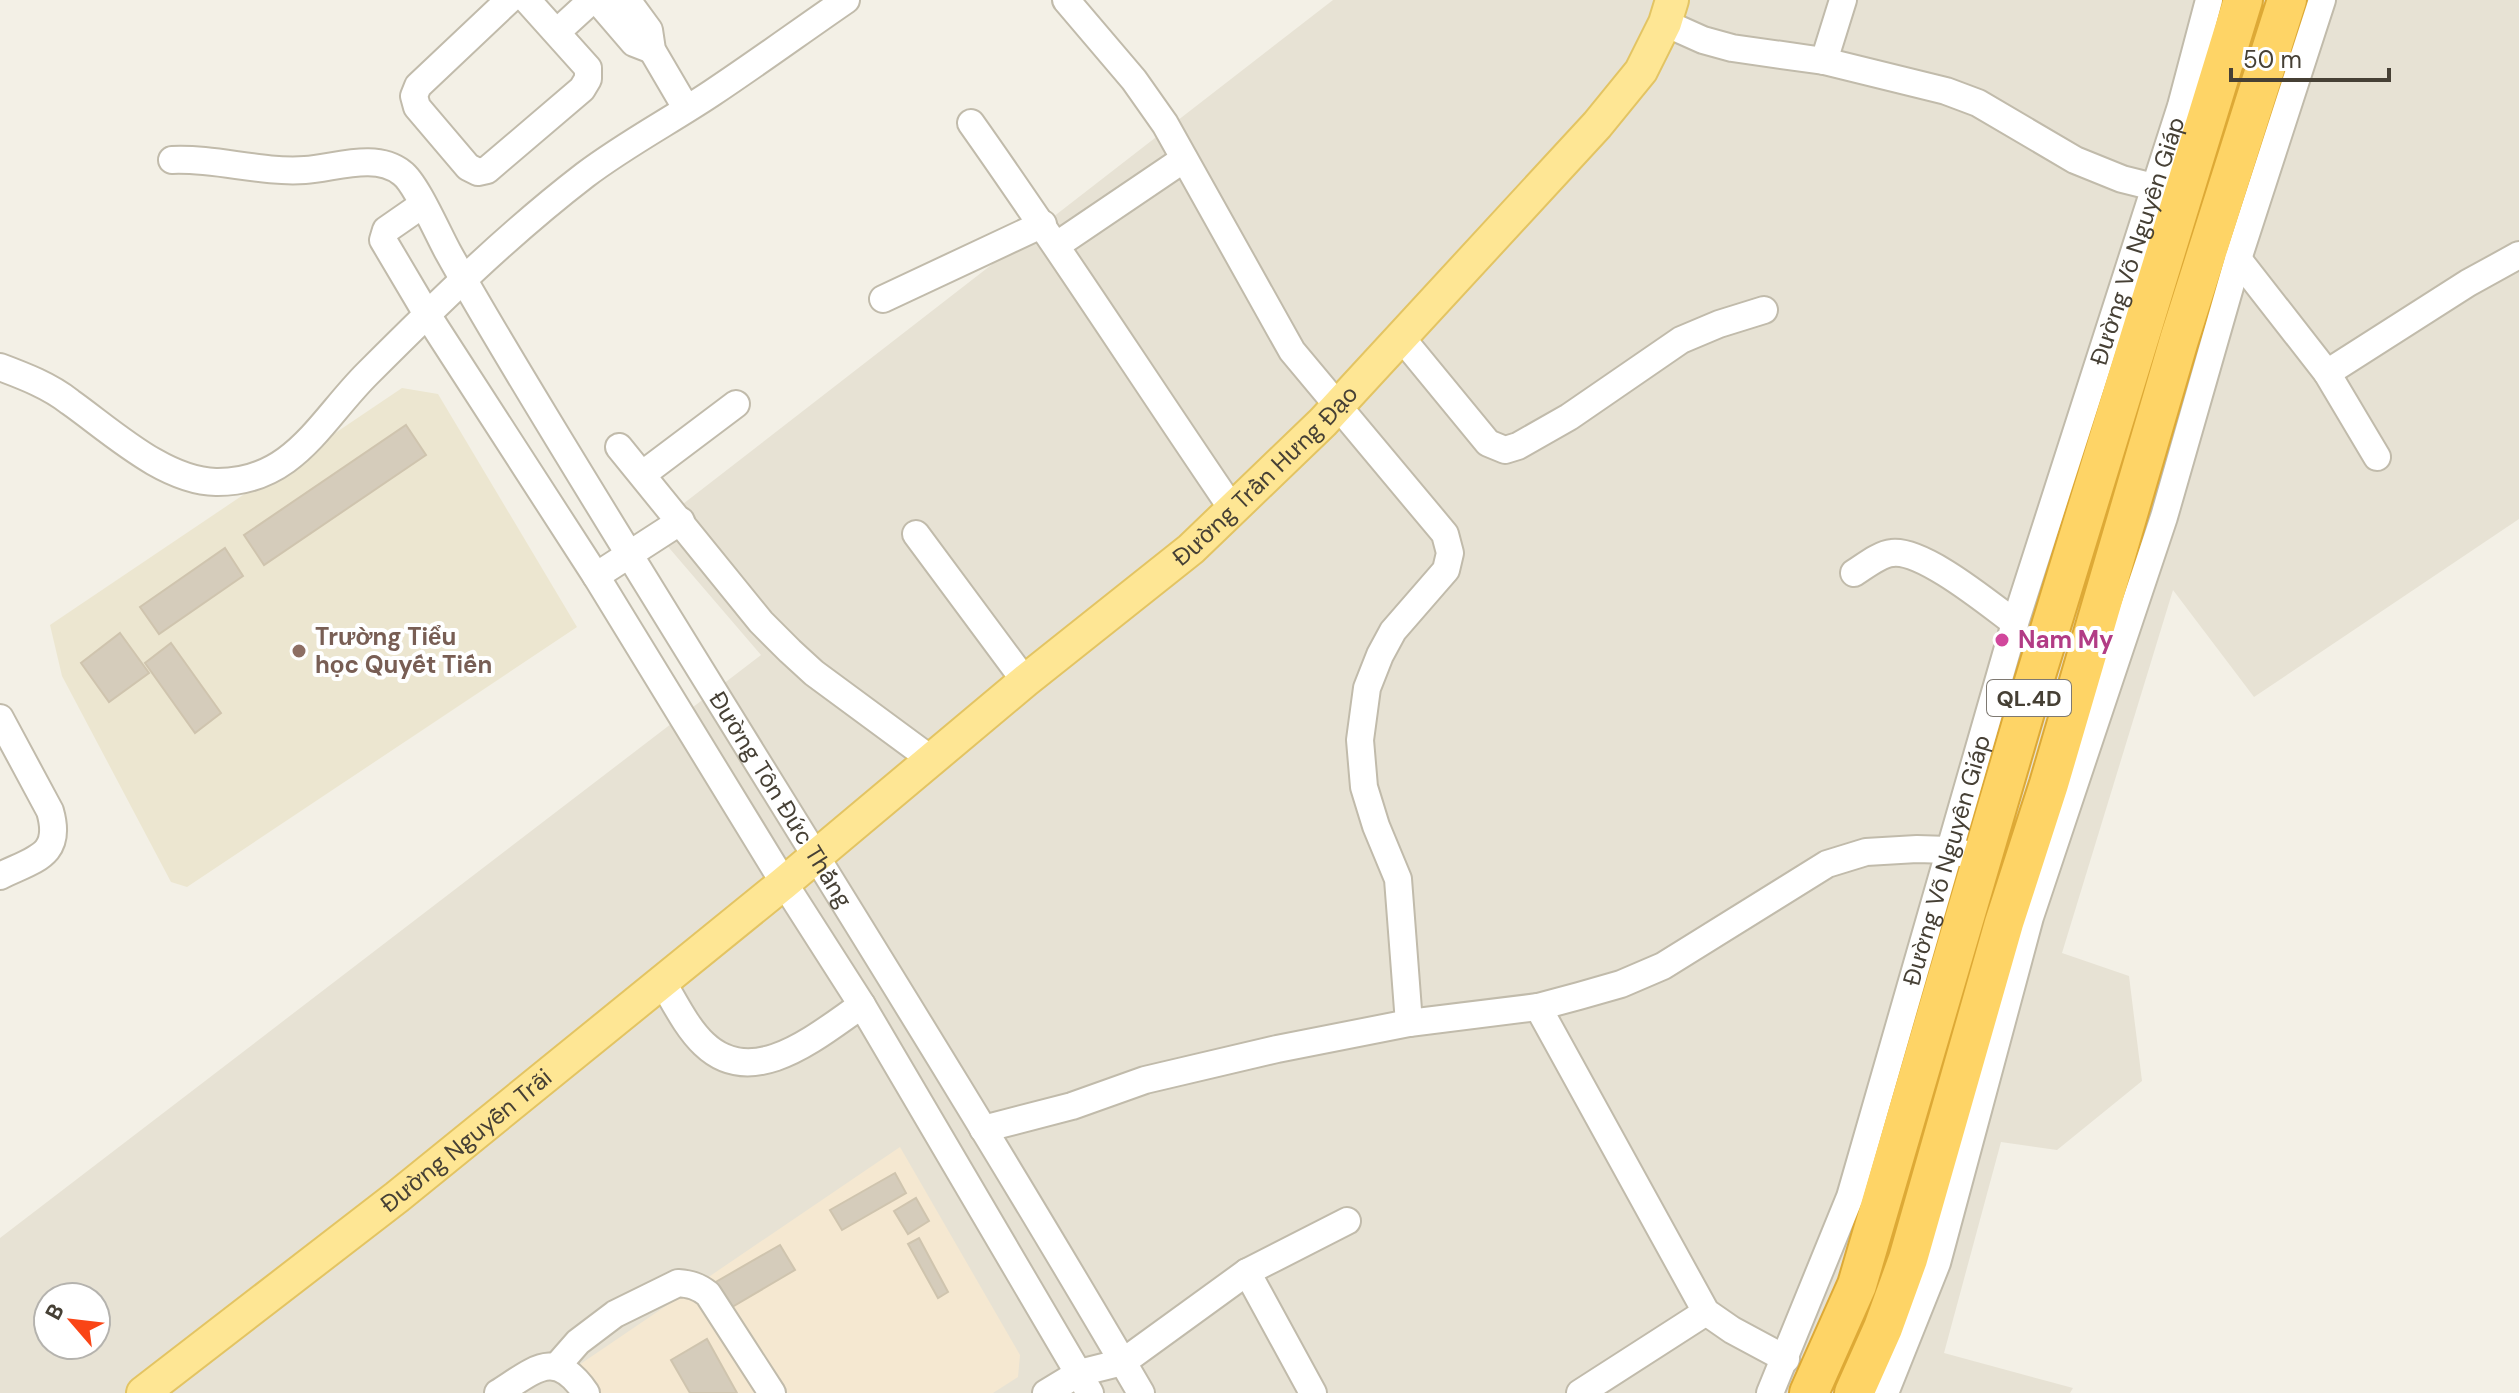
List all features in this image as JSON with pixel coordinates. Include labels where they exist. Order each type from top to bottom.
[{"type":"highway","name":"Đường Võ Nguyên Giáp","points":[[1809,1393],[1857,1285],[1965,854],[2243,0]]},
{"type":"highway","name":"QL.4D","points":[[1854,1393],[1883,1328],[1908,1259],[2004,923],[2053,769],[2183,326],[2287,0]]},
{"type":"main road","name":"Đường Trần Hưng Đạo","points":[[784,883],[1025,681],[1191,549],[1233,510],[1338,406],[1597,125],[1641,71],[1668,12]]},
{"type":"main road","name":"Đường Nguyễn Trãi","points":[[143,1393],[372,1217],[784,883]]},
{"type":"street","points":[[509,0],[418,86],[414,96],[417,107],[472,170],[478,172],[487,170],[586,85],[588,68],[527,0]]},
{"type":"street","points":[[557,32],[595,0],[634,43],[652,50]]},
{"type":"street","points":[[627,0],[649,30],[652,50],[686,108]]},
{"type":"street","points":[[0,367],[33,380],[163,466],[194,479],[227,482],[259,475],[291,458],[302,448],[353,388],[508,237],[585,175],[643,134],[708,95],[846,0]]},
{"type":"street","points":[[1066,0],[1134,80],[1165,124],[1281,335],[1445,534],[1450,553],[1446,570],[1393,631],[1380,655],[1367,688],[1360,740],[1364,787],[1398,879],[1409,1023]]},
{"type":"street","points":[[1824,61],[1843,0]]},
{"type":"street","name":"Đường Võ Nguyên Giáp","points":[[1770,1393],[1850,1197],[1912,986],[1965,854],[2015,623],[2181,106],[2209,0]]},
{"type":"street","points":[[1885,1393],[1937,1263],[2030,917],[2164,517],[2238,259],[2322,0]]},
{"type":"street","points":[[1668,12],[1703,40],[1732,48],[1824,61],[1946,91],[1978,103],[2075,160],[2154,187]]},
{"type":"street","points":[[971,123],[1050,234],[1101,316],[1233,510]]},
{"type":"street","name":"Đường Tôn Đức Thắng","points":[[172,160],[201,159],[293,170],[378,163],[401,172],[410,181],[464,279],[629,555],[817,855],[1141,1393]]},
{"type":"street","points":[[883,299],[1050,234],[1184,159]]},
{"type":"street","name":"Đường Tôn Đức Thắng","points":[[422,205],[386,230],[383,240],[862,1005],[1085,1383]]},
{"type":"street","points":[[2327,373],[2468,283],[2519,255]]},
{"type":"street","points":[[2238,259],[2327,373],[2377,457]]},
{"type":"street","points":[[1400,336],[1488,443],[1505,450],[1518,446],[1569,417],[1681,340],[1764,310]]},
{"type":"street","points":[[643,474],[736,404]]},
{"type":"street","points":[[619,447],[761,622],[826,683],[932,760]]},
{"type":"street","points":[[596,576],[681,521]]},
{"type":"street","points":[[916,534],[1025,681]]},
{"type":"street","points":[[1854,573],[1890,553],[1907,553],[1930,563],[2015,623]]},
{"type":"street","points":[[0,718],[50,811],[54,827],[51,848],[0,876]]},
{"type":"street","points":[[983,1129],[1030,1118],[1145,1080],[1195,1068],[1409,1023],[1538,1007],[1621,984],[1663,966],[1827,864],[1866,852],[1965,854]]},
{"type":"street","points":[[663,983],[702,1043],[717,1055],[748,1063],[764,1061],[801,1046],[862,1005]]},
{"type":"street","points":[[1538,1007],[1706,1312],[1786,1359]]},
{"type":"street","points":[[1046,1393],[1085,1383],[1123,1362],[1247,1272],[1347,1221]]},
{"type":"street","points":[[1247,1272],[1313,1393]]},
{"type":"street","points":[[557,1366],[578,1342],[615,1314],[678,1283],[689,1284],[698,1286],[708,1294],[772,1393]]},
{"type":"street","points":[[1580,1393],[1706,1312]]},
{"type":"street","points":[[498,1393],[539,1368],[557,1366],[570,1372],[586,1393]]},
{"type":"shaded area","points":[[1333,0],[2519,0],[2519,519],[2254,697],[2173,590],[2062,953],[2129,976],[2142,1081],[2057,1150],[2001,1142],[1944,1353],[2073,1388],[2070,1393],[0,1393],[0,1238],[761,655],[652,528]]},
{"type":"shaded area","name":"Trường Tiểu học Quyết Tiến","points":[[402,388],[438,394],[577,627],[187,887],[171,882],[62,676],[50,625]]},
{"type":"shaded area","points":[[900,1147],[1020,1355],[1018,1377],[993,1393],[596,1393],[579,1365]]},
{"type":"building","points":[[406,425],[426,455],[264,565],[244,535]]},
{"type":"building","points":[[225,548],[243,576],[159,634],[140,607]]},
{"type":"building","points":[[120,633],[149,673],[109,702],[81,663]]},
{"type":"building","points":[[171,643],[221,713],[195,733],[145,663]]},
{"type":"building","points":[[895,1173],[906,1193],[842,1230],[830,1210]]},
{"type":"building","points":[[916,1198],[929,1221],[908,1234],[894,1211]]},
{"type":"building","points":[[919,1238],[948,1292],[938,1298],[908,1244]]},
{"type":"building","points":[[780,1245],[795,1270],[722,1313],[707,1287]]},
{"type":"building","points":[[707,1339],[737,1393],[690,1393],[671,1360]]},
{"type":"place","name":"Nam My","points":[[2002,640]]},
{"type":"place","name":"Trường Tiểu học Quyết Tiến","points":[[299,651]]}]
